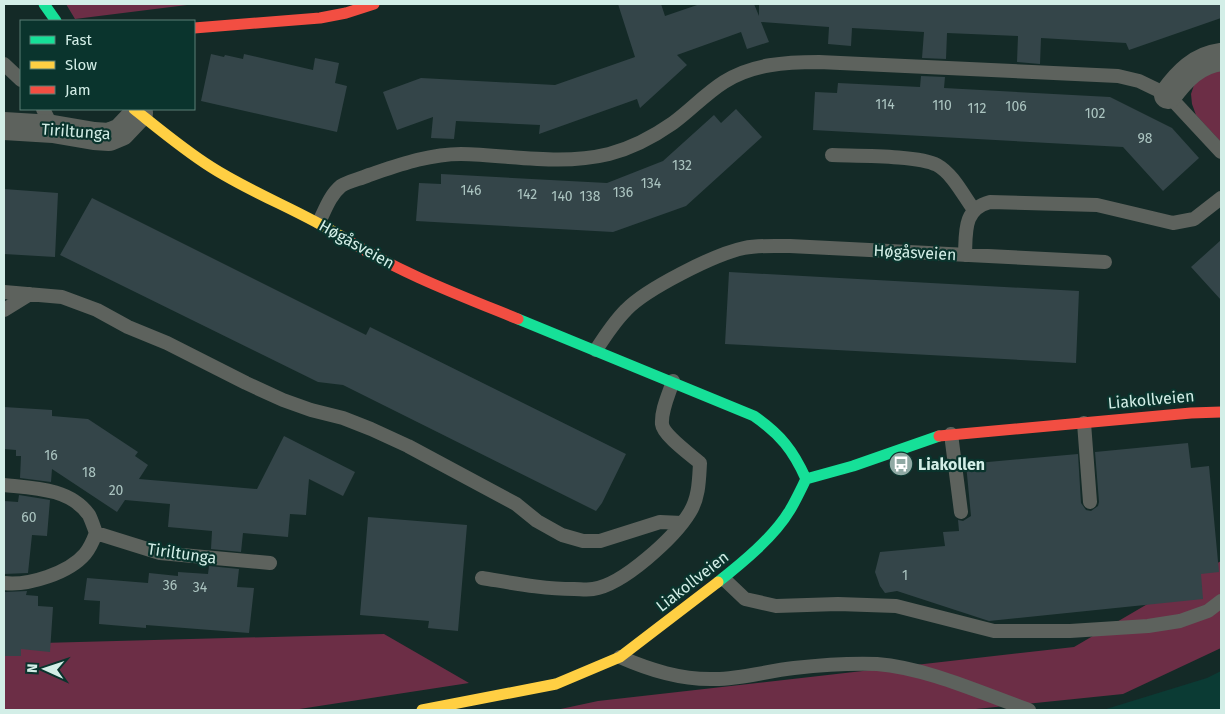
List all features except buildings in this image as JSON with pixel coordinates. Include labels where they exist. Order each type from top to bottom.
[{"type":"street","points":[[44,4],[55,20]]},
{"type":"street","points":[[195,28],[320,18],[346,13],[374,4]]},
{"type":"street","points":[[1168,95],[1191,69],[1208,60],[1221,57]]},
{"type":"street","name":"Høgåsveien","points":[[136,111],[211,167],[259,194],[319,222],[370,254],[425,280],[754,416],[770,426],[787,442],[796,456],[806,479]]},
{"type":"street","name":"Tiriltunga","points":[[4,126],[48,119],[94,136],[109,137],[121,132],[136,111]]},
{"type":"street","name":"Liakollveien","points":[[422,710],[556,684],[620,657],[746,560],[770,536],[789,512],[806,479],[854,466],[915,443],[951,434],[1221,412]]},
{"type":"lane","points":[[319,222],[329,202],[341,186],[384,170],[438,155],[461,154],[551,160],[584,158],[630,148],[652,137],[674,122],[724,82],[770,64],[819,62],[1118,76],[1139,80],[1168,95],[1221,152]]},
{"type":"lane","points":[[832,155],[918,160],[937,165],[954,182],[974,210],[982,204],[990,202],[1081,204],[1109,207],[1173,223],[1194,219],[1221,198]]},
{"type":"lane","name":"Høgåsveien","points":[[596,350],[626,310],[649,292],[699,265],[743,248],[790,246],[965,255],[969,218],[974,210]]},
{"type":"lane","points":[[965,255],[1105,262]]},
{"type":"lane","points":[[4,292],[62,297],[97,310],[128,327],[168,343],[246,383],[276,396],[311,410],[343,418],[372,429],[408,446],[516,504],[536,521],[562,535],[583,541],[600,541],[660,522],[682,523]]},
{"type":"lane","points":[[4,310],[30,294]]},
{"type":"lane","points":[[482,578],[559,589],[593,589],[611,583],[643,564],[682,523],[691,511],[697,495],[700,464],[666,433],[662,425],[663,413],[673,381]]},
{"type":"lane","points":[[1084,422],[1090,502]]},
{"type":"lane","points":[[951,434],[961,512]]},
{"type":"lane","points":[[4,485],[49,490],[68,498],[80,506],[89,516],[96,533],[84,555],[72,565],[37,581],[4,583]]},
{"type":"lane","name":"Tiriltunga","points":[[96,533],[160,553],[270,563]]},
{"type":"lane","points":[[724,578],[745,599],[776,606],[838,604],[896,606],[994,631],[1070,631],[1148,626],[1180,621],[1208,611],[1221,601]]},
{"type":"lane","points":[[620,657],[658,672],[686,678],[715,679],[793,668],[879,664],[913,670],[1028,710]]},
{"type":"shaded area","points":[[66,4],[195,4],[75,19]]},
{"type":"shaded area","points":[[1221,64],[1221,142],[1196,115],[1191,94],[1195,82]]},
{"type":"shaded area","points":[[1221,561],[1221,648],[1123,694],[966,710],[556,710],[598,701],[1074,647]]},
{"type":"shaded area","points":[[384,634],[469,683],[293,710],[4,710],[4,644]]},
{"type":"shaded area","points":[[1221,671],[1221,710],[1103,710],[1207,678]]},
{"type":"traffic: fast","points":[[44,4],[55,20]]},
{"type":"traffic: fast","points":[[518,319],[754,416],[785,443],[806,479]]},
{"type":"traffic: fast","points":[[718,582],[767,540],[790,510],[806,479],[853,466],[939,436]]},
{"type":"traffic: slow","points":[[135,110],[181,146],[227,177],[311,219],[344,238]]},
{"type":"traffic: slow","points":[[422,710],[556,684],[620,657],[718,582]]},
{"type":"traffic: jam","points":[[195,28],[320,18],[346,13],[374,4]]},
{"type":"traffic: jam","points":[[344,238],[407,272],[518,319]]},
{"type":"traffic: jam","points":[[939,436],[1191,413],[1221,412]]},
{"type":"place","name":"Liakollen","points":[[901,464]]}]
